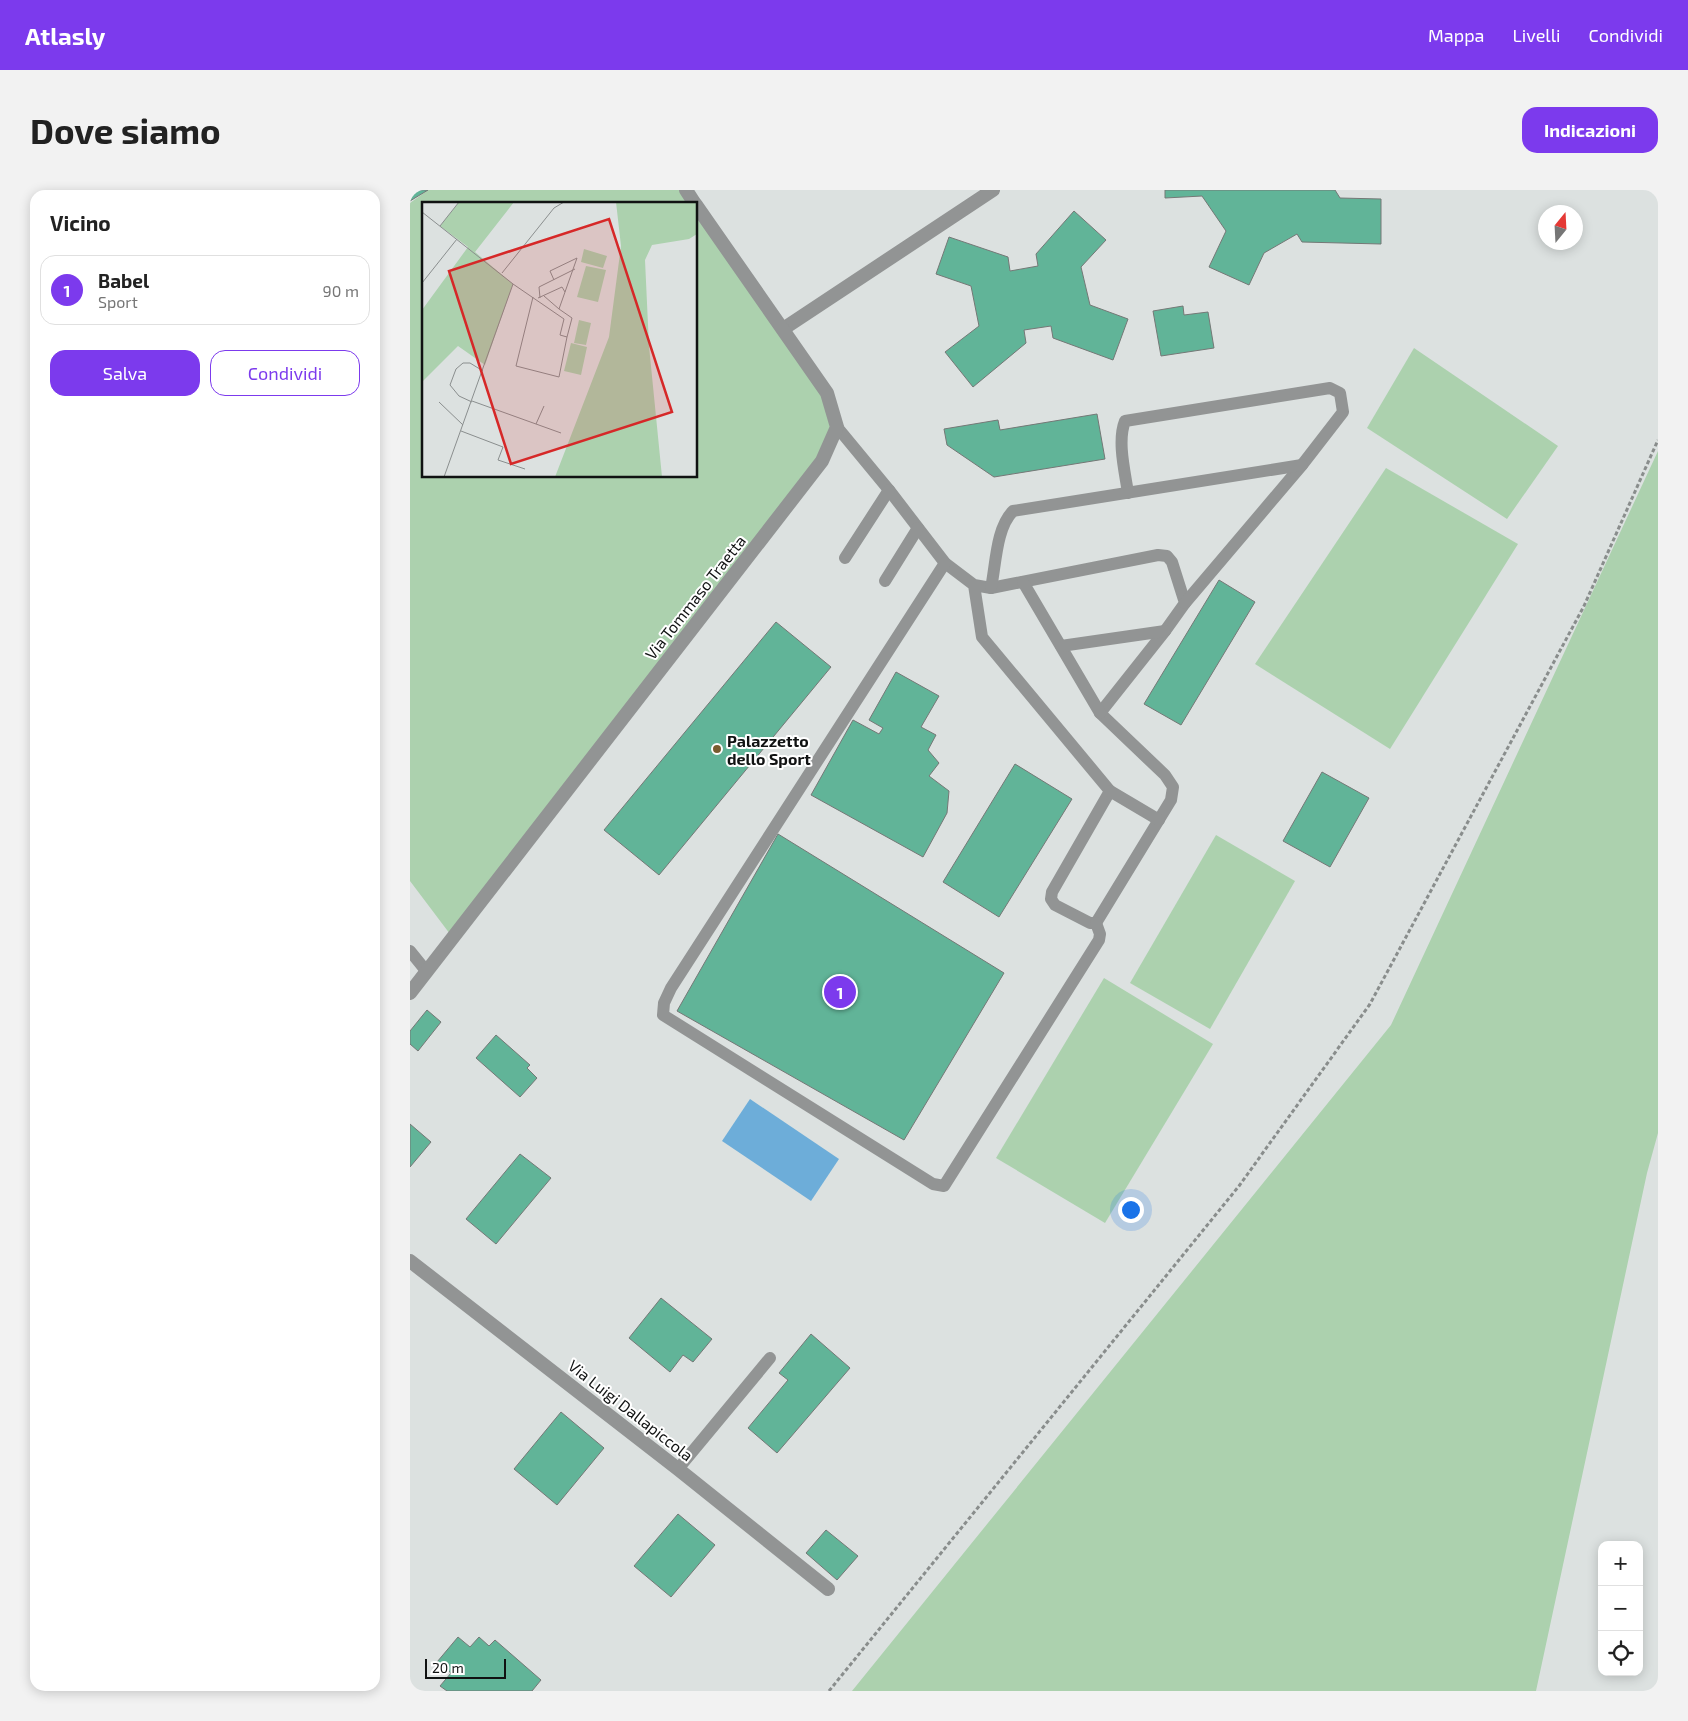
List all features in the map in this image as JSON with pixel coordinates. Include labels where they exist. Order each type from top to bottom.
[{"type":"street","points":[[686,190],[695,202]]},
{"type":"street","points":[[783,329],[993,190]]},
{"type":"street","points":[[698,207],[828,393],[838,427]]},
{"type":"street","name":"Via Tommaso Traetta","points":[[410,993],[822,461],[838,427]]},
{"type":"street","name":"Via Luigi Dallapiccola","points":[[410,1261],[678,1468],[828,1589]]},
{"type":"lane","points":[[1100,713],[1165,632],[1185,603],[1302,465],[1343,412],[1340,393],[1330,388],[1125,421],[1121,439],[1128,493]]},
{"type":"lane","points":[[838,427],[945,563],[974,585],[991,588],[1158,555],[1167,556],[1172,562],[1185,603]]},
{"type":"lane","points":[[991,588],[1002,527],[1007,517],[1013,511],[1302,465]]},
{"type":"lane","points":[[845,558],[889,490]]},
{"type":"lane","points":[[885,581],[918,528]]},
{"type":"lane","points":[[945,563],[671,988],[664,1003],[663,1015],[933,1184],[944,1186],[1099,940],[1100,934],[1096,923]]},
{"type":"lane","points":[[1023,582],[1100,713],[1165,775],[1173,787],[1171,800],[1096,923]]},
{"type":"lane","points":[[974,585],[982,637],[1110,791],[1159,820]]},
{"type":"lane","points":[[1061,646],[1165,632]]},
{"type":"lane","points":[[1096,923],[1090,923],[1055,905],[1051,899],[1052,892],[1110,791]]},
{"type":"lane","points":[[410,951],[427,972]]},
{"type":"lane","points":[[678,1468],[770,1358]]},
{"type":"path","points":[[829,1691],[1239,1186],[1370,1004],[1584,606],[1658,440]]},
{"type":"green space","points":[[428,190],[686,190],[694,202],[422,202],[422,478],[698,478],[698,208],[827,393],[837,427],[808,479],[453,938],[410,881],[410,203]]},
{"type":"green space","points":[[1414,348],[1558,446],[1507,519],[1367,428]]},
{"type":"green space","points":[[1658,451],[1658,1133],[1647,1173],[1536,1691],[852,1691],[1391,1025]]},
{"type":"green space","points":[[1386,468],[1518,544],[1390,749],[1255,664]]},
{"type":"green space","points":[[1216,835],[1295,881],[1210,1029],[1130,983]]},
{"type":"green space","points":[[1104,978],[1213,1044],[1105,1223],[996,1158]]},
{"type":"water","points":[[750,1099],[839,1159],[811,1201],[722,1141]]},
{"type":"building","points":[[410,190],[428,190],[410,201]]},
{"type":"building","points":[[1165,190],[1335,190],[1340,198],[1381,199],[1381,244],[1302,242],[1297,234],[1264,253],[1249,285],[1209,267],[1226,231],[1202,196],[1165,198]]},
{"type":"building","points":[[1074,211],[1106,240],[1081,267],[1090,305],[1128,319],[1113,360],[1053,338],[1051,326],[1024,330],[1026,343],[973,387],[945,352],[979,326],[971,286],[936,274],[949,237],[1008,257],[1010,271],[1038,266],[1036,254]]},
{"type":"building","points":[[1183,306],[1184,315],[1208,312],[1214,348],[1161,356],[1153,311]]},
{"type":"building","points":[[1097,414],[1105,459],[994,477],[947,445],[944,429],[998,420],[1000,430]]},
{"type":"building","points":[[1219,580],[1255,602],[1181,725],[1144,704]]},
{"type":"building","name":"Palazzetto dello Sport","points":[[776,622],[831,667],[659,875],[604,830]]},
{"type":"building","name":"Palazzetto dello Sport","points":[[896,672],[939,696],[921,727],[936,735],[928,750],[939,763],[929,776],[949,791],[947,813],[923,857],[811,795],[853,720],[879,734],[883,728],[869,720]]},
{"type":"building","points":[[1015,764],[1072,799],[999,917],[943,882]]},
{"type":"building","points":[[1322,772],[1369,798],[1330,867],[1283,841]]},
{"type":"building","points":[[778,834],[1004,973],[904,1140],[677,1011]]},
{"type":"building","points":[[427,1010],[441,1022],[418,1051],[410,1044],[410,1031]]},
{"type":"building","points":[[496,1035],[530,1065],[527,1068],[537,1078],[520,1097],[476,1058]]},
{"type":"building","points":[[410,1124],[431,1142],[410,1167]]},
{"type":"building","points":[[520,1154],[551,1178],[496,1244],[466,1219]]},
{"type":"building","points":[[661,1298],[712,1339],[693,1362],[683,1355],[670,1372],[629,1338]]},
{"type":"building","points":[[811,1334],[850,1368],[777,1453],[748,1428],[788,1380],[779,1373]]},
{"type":"building","points":[[561,1412],[604,1448],[557,1505],[514,1469]]},
{"type":"building","points":[[678,1514],[715,1545],[671,1597],[634,1566]]},
{"type":"building","points":[[826,1530],[858,1556],[837,1580],[806,1553]]},
{"type":"building","points":[[458,1637],[470,1647],[479,1637],[489,1646],[495,1640],[541,1680],[532,1691],[447,1691],[440,1686],[451,1673],[437,1662]]},
{"type":"place","name":"Palazzetto dello Sport","points":[[717,749]]},
{"type":"place","name":"Babel","points":[[840,992]]}]
